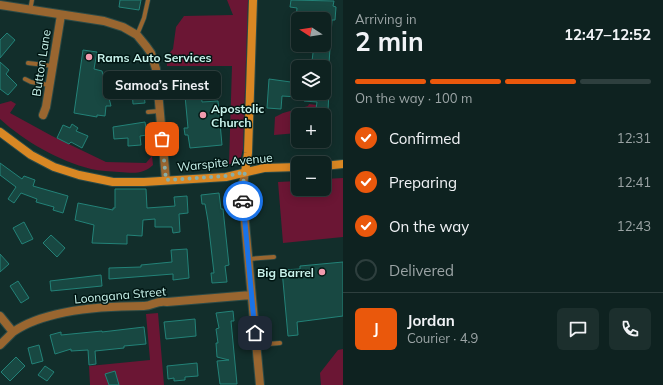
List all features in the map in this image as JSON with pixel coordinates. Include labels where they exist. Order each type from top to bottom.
[{"type":"main road","points":[[245,172],[248,153],[254,0]]},
{"type":"main road","name":"Warspite Avenue","points":[[0,132],[19,147],[41,161],[79,175],[113,182],[144,182],[226,176],[264,168],[291,167]]},
{"type":"main road","points":[[331,165],[343,164]]},
{"type":"street","points":[[0,5],[104,21],[123,27],[137,35],[146,46],[153,60],[157,80],[166,180]]},
{"type":"street","name":"Button Lane","points":[[42,115],[46,107],[50,85],[60,15]]},
{"type":"street","points":[[245,172],[242,190],[260,385]]},
{"type":"street","name":"Loongana Street","points":[[0,345],[13,332],[29,324],[64,312],[135,305],[150,306],[156,302],[162,301],[167,302],[251,295]]},
{"type":"street","points":[[0,316],[13,332]]},
{"type":"lane","points":[[30,10],[32,0]]},
{"type":"lane","points":[[137,35],[144,18],[148,0]]},
{"type":"lane","points":[[28,63],[53,66]]},
{"type":"lane","points":[[25,79],[31,82],[50,85]]},
{"type":"lane","points":[[148,112],[160,111]]},
{"type":"lane","points":[[248,259],[274,257]]},
{"type":"lane","points":[[256,345],[280,343]]},
{"type":"shaded area","points":[[227,0],[248,0],[243,149],[241,157],[236,164],[229,164],[232,66],[167,66],[166,57],[173,49],[176,27],[184,16],[233,15]]},
{"type":"shaded area","points":[[11,101],[16,104],[10,113],[52,136],[106,162],[146,163],[152,156],[153,165],[141,172],[129,173],[101,171],[67,161],[42,149],[20,135],[0,119],[0,104]]},
{"type":"shaded area","points":[[309,104],[317,105],[316,108],[301,108],[308,106]]},
{"type":"shaded area","points":[[291,111],[291,134],[274,135],[275,117]]},
{"type":"shaded area","points":[[343,178],[343,237],[283,243],[278,182],[291,181],[291,196],[331,196],[331,179]]},
{"type":"shaded area","points":[[158,313],[164,385],[90,385],[89,366],[150,360],[146,314]]},
{"type":"shaded area","points":[[343,349],[343,385],[321,385],[320,373],[338,350]]},
{"type":"building","points":[[120,0],[141,0],[139,10],[119,7]]},
{"type":"building","points":[[291,0],[334,1],[333,6],[336,7],[335,20],[332,20],[331,34],[331,12],[297,12],[297,8],[290,7]]},
{"type":"building","points":[[7,33],[15,40],[0,58],[0,40]]},
{"type":"building","points":[[83,50],[97,52],[94,69],[102,71],[111,106],[106,106],[105,116],[97,115],[97,117],[74,113]]},
{"type":"building","points":[[313,52],[330,52],[329,60],[312,60]]},
{"type":"building","points":[[0,62],[9,70],[6,74],[17,85],[8,95],[0,89]]},
{"type":"building","points":[[142,77],[145,103],[133,104],[131,78]]},
{"type":"building","points":[[269,79],[291,82],[291,97],[282,96],[281,109],[267,108]]},
{"type":"building","name":"Apostolic Church","points":[[200,83],[202,102],[218,101],[222,145],[190,148],[188,135],[185,135],[184,128],[188,128],[184,85]]},
{"type":"building","points":[[329,100],[328,108],[316,108],[317,102],[304,101]]},
{"type":"building","points":[[145,122],[147,135],[140,136],[141,145],[128,146],[128,138],[114,139],[113,127]]},
{"type":"building","points":[[72,124],[78,128],[76,131],[88,136],[82,148],[71,142],[69,144],[57,138],[63,125],[70,128]]},
{"type":"building","points":[[0,163],[22,179],[24,176],[35,180],[33,186],[68,196],[63,213],[53,210],[54,207],[36,202],[37,199],[21,193],[14,203],[8,199],[16,187],[0,175]]},
{"type":"building","points":[[115,189],[146,189],[147,208],[175,206],[174,197],[187,196],[188,213],[179,214],[180,232],[173,233],[172,227],[155,227],[155,219],[143,220],[142,236],[127,235],[127,244],[92,243],[94,225],[75,220],[78,203],[113,210],[113,208],[115,208]]},
{"type":"building","points":[[219,193],[221,209],[223,209],[229,265],[225,266],[227,282],[212,283],[211,273],[214,273],[208,221],[205,204],[202,204],[201,195]]},
{"type":"building","points":[[24,222],[33,239],[22,244],[13,228]]},
{"type":"building","points":[[51,235],[65,248],[57,257],[43,243]]},
{"type":"building","points":[[187,249],[189,278],[173,280],[173,274],[109,279],[109,268],[141,267],[141,265],[172,262],[171,250]]},
{"type":"building","points":[[0,254],[9,264],[0,272]]},
{"type":"building","points":[[343,262],[343,316],[297,322],[298,335],[288,336],[282,270],[300,269],[300,266]]},
{"type":"building","points":[[101,275],[102,286],[51,291],[50,281]]},
{"type":"building","points":[[18,281],[29,298],[21,303],[10,286]]},
{"type":"building","points":[[233,311],[234,321],[231,321],[237,384],[220,384],[217,361],[229,360],[217,357],[216,343],[218,343],[216,329],[219,328],[216,313]]},
{"type":"building","points":[[195,319],[196,336],[166,339],[164,322]]},
{"type":"building","points":[[144,327],[146,344],[95,351],[96,364],[89,365],[88,350],[71,351],[71,349],[55,354],[50,335],[61,332],[61,335]]},
{"type":"building","points":[[39,345],[43,361],[32,364],[28,348]]},
{"type":"building","points":[[16,357],[25,366],[10,381],[1,372]]},
{"type":"building","points":[[197,363],[198,376],[185,377],[185,380],[174,381],[174,378],[168,379],[167,366]]},
{"type":"building","points":[[45,366],[54,372],[47,381],[38,375]]},
{"type":"building","points":[[115,371],[119,385],[109,385],[105,374]]},
{"type":"way so far","points":[[162,139],[166,180],[226,176],[245,172],[242,190],[243,201]]},
{"type":"place","name":"Rams Auto Services","points":[[89,57]]},
{"type":"place","name":"Apostolic Church","points":[[203,115]]},
{"type":"place","name":"Samoa’s Finest","points":[[162,139]]},
{"type":"place","name":"Big Barrel","points":[[322,272]]},
{"type":"route","points":[[243,201],[255,333]]}]
